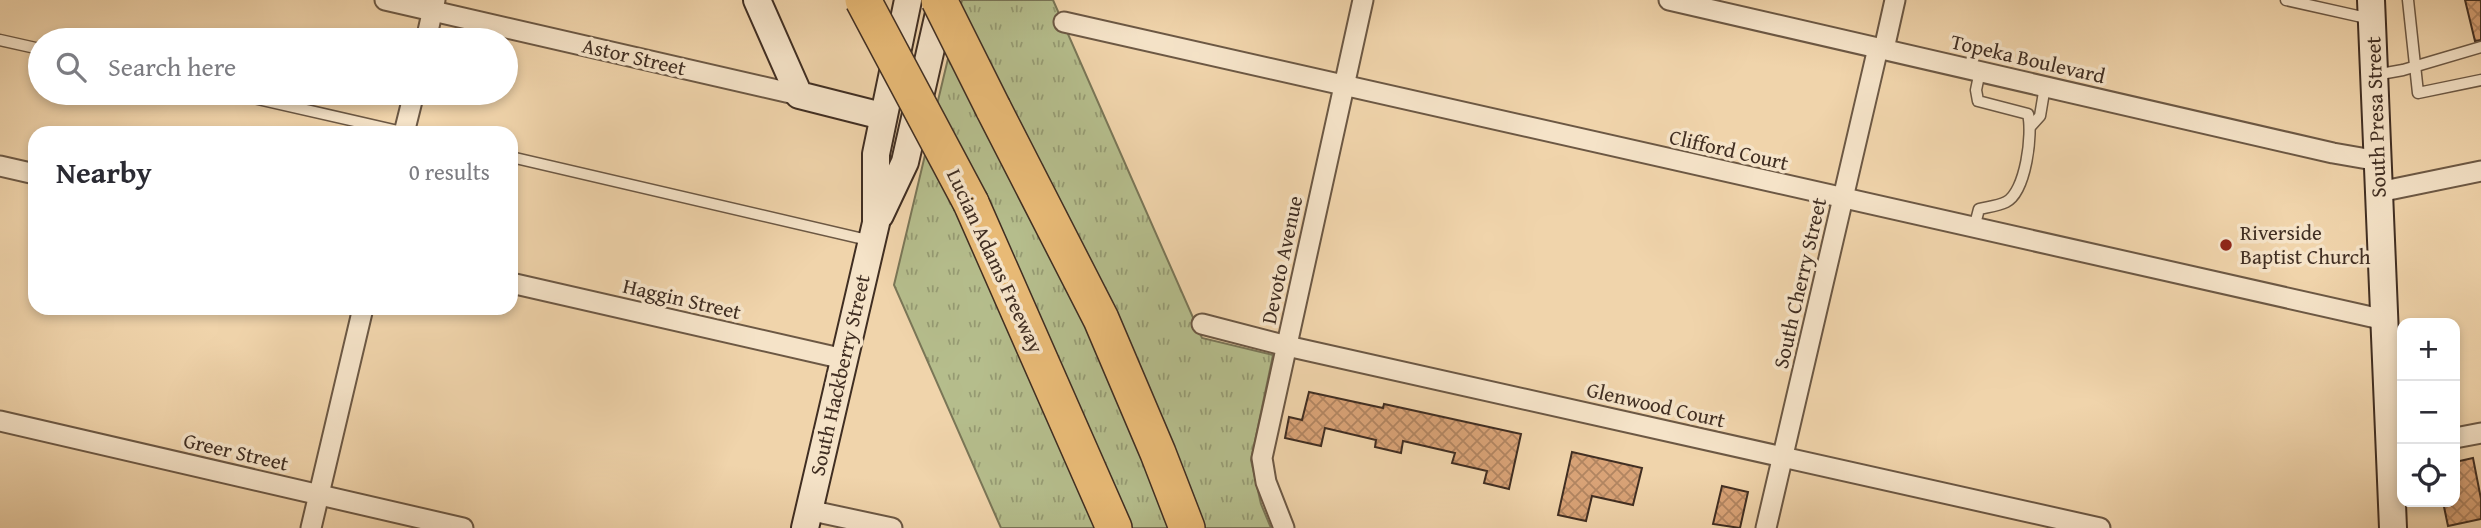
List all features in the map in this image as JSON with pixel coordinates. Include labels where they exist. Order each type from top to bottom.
[{"type":"highway","name":"Lucian Adams Freeway","points":[[863,0],[971,203],[1114,528]]},
{"type":"highway","points":[[941,0],[1101,318],[1187,528]]},
{"type":"main road","points":[[757,0],[799,94]]},
{"type":"main road","name":"South Hackberry Street","points":[[874,232],[876,154],[908,0]]},
{"type":"main road","name":"South Hackberry Street","points":[[807,519],[874,232],[905,162],[941,0]]},
{"type":"main road","name":"South Presa Street","points":[[2371,10],[2385,320],[2396,451],[2393,528]]},
{"type":"main road","name":"Astor Street","points":[[799,94],[883,116]]},
{"type":"street","name":"Astor Street","points":[[385,0],[434,5],[799,94]]},
{"type":"street","name":"Devoto Avenue","points":[[1284,528],[1266,482],[1262,458],[1363,0]]},
{"type":"street","name":"Topeka Boulevard","points":[[1668,0],[2333,153],[2378,161]]},
{"type":"street","name":"South Cherry Street","points":[[1766,528],[1843,199],[1895,0]]},
{"type":"street","points":[[429,28],[434,5]]},
{"type":"street","name":"Clifford Court","points":[[1064,22],[2385,320]]},
{"type":"street","points":[[407,126],[412,105]]},
{"type":"street","points":[[0,166],[28,172]]},
{"type":"street","points":[[2379,192],[2481,171]]},
{"type":"street","name":"Haggin Street","points":[[518,285],[844,359]]},
{"type":"street","points":[[311,528],[361,315]]},
{"type":"street","name":"Glenwood Court","points":[[1202,324],[1287,346],[2100,528]]},
{"type":"street","name":"Greer Street","points":[[0,421],[463,528]]},
{"type":"street","points":[[2460,437],[2481,433]]},
{"type":"street","points":[[807,519],[892,528]]},
{"type":"lane","points":[[2286,0],[2371,10]]},
{"type":"lane","points":[[2408,0],[2418,93],[2481,80]]},
{"type":"lane","points":[[0,40],[28,46]]},
{"type":"lane","points":[[2374,75],[2403,70],[2481,47]]},
{"type":"lane","points":[[1974,229],[1979,209],[2008,201],[2021,187],[2031,126],[2028,114],[1978,101],[1976,90],[1980,71]]},
{"type":"lane","points":[[2031,126],[2040,116],[2045,86]]},
{"type":"lane","points":[[284,105],[376,126]]},
{"type":"lane","points":[[518,158],[874,232]]},
{"type":"green space","points":[[962,0],[1053,0],[1202,338],[1273,355],[1251,460],[1261,504],[1271,528],[1001,528],[894,285]]},
{"type":"building","points":[[2465,0],[2481,0],[2481,40],[2475,41]]},
{"type":"building","points":[[1309,392],[1383,408],[1384,404],[1521,434],[1509,489],[1484,483],[1487,471],[1452,463],[1455,453],[1403,441],[1401,453],[1375,447],[1376,440],[1325,428],[1321,446],[1285,438],[1289,417],[1302,420]]},
{"type":"building","points":[[1572,452],[1642,468],[1633,505],[1592,496],[1586,521],[1558,515]]},
{"type":"building","points":[[2473,458],[2481,499],[2481,519],[2448,526],[2444,507],[2460,507],[2460,461]]},
{"type":"building","points":[[1722,486],[1748,492],[1740,528],[1713,524]]},
{"type":"place","name":"Riverside Baptist Church","points":[[2226,245]]}]
